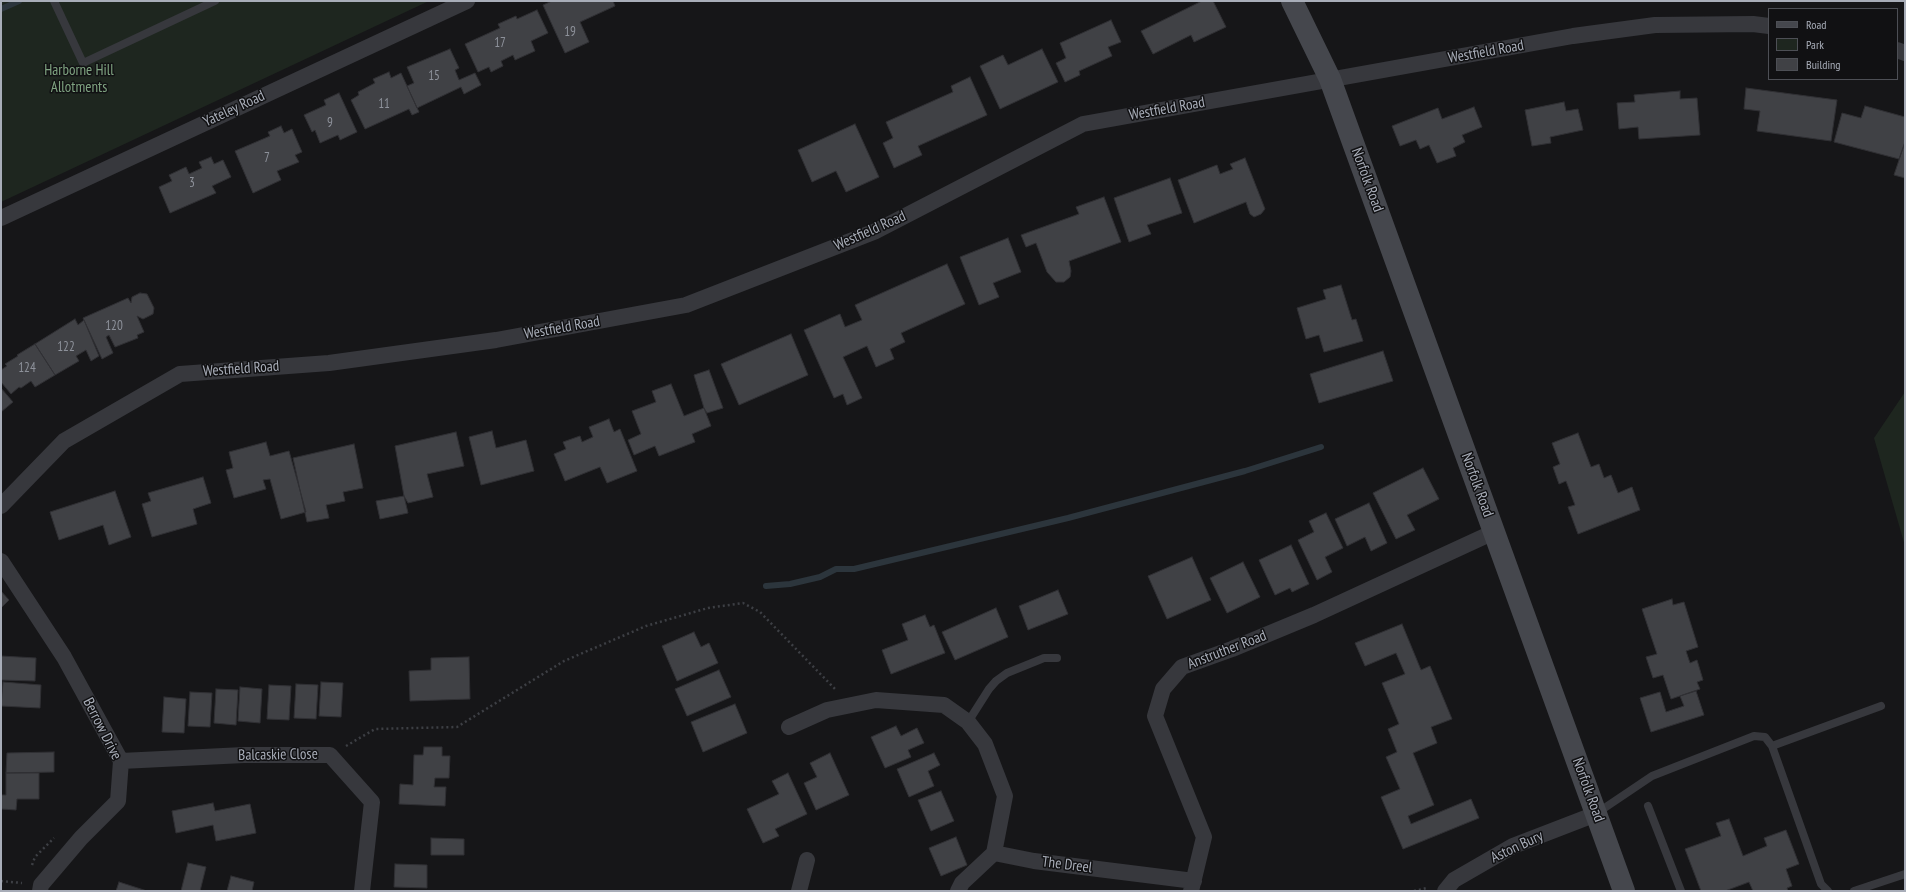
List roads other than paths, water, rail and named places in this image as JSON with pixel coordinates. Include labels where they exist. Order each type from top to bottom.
[{"type":"main road","name":"Norfolk Road","points":[[1292,1],[1330,79],[1624,891]]},
{"type":"street","name":"Yateley Road","points":[[1,218],[467,1]]},
{"type":"street","name":"Westfield Road","points":[[1,506],[64,441],[180,374],[336,362],[496,340],[686,305],[876,231],[1083,124],[1566,38],[1655,25],[1753,24],[1768,26]]},
{"type":"street","name":"Anstruther Road","points":[[1193,886],[1204,837],[1155,716],[1163,689],[1182,667],[1232,649],[1314,615],[1494,532]]},
{"type":"street","name":"Berrow Drive","points":[[1,561],[64,657],[121,761],[118,801],[81,838],[41,885],[40,891]]},
{"type":"street","points":[[789,727],[826,710],[876,700],[944,706],[968,722],[985,744],[1005,796],[994,853],[962,883],[958,891]]},
{"type":"street","name":"Balcaskie Close","points":[[121,761],[244,755],[330,755],[372,802],[362,891]]},
{"type":"street","name":"Aston Bury","points":[[1445,891],[1454,880],[1513,846],[1596,814]]},
{"type":"street","name":"The Dreel","points":[[994,853],[1034,861],[1193,886]]},
{"type":"street","points":[[799,891],[807,860]]},
{"type":"lane","points":[[54,1],[83,62],[215,1]]},
{"type":"lane","points":[[968,722],[989,689],[996,681],[1007,673],[1044,658],[1056,658]]},
{"type":"lane","points":[[1772,746],[1881,706]]},
{"type":"lane","points":[[1596,814],[1652,776],[1754,736],[1765,737],[1772,746],[1821,884],[1828,891]]},
{"type":"lane","points":[[1648,806],[1681,891]]},
{"type":"lane","points":[[1854,891],[1905,874]]},
{"type":"waterway","points":[[1,9],[19,1]]},
{"type":"waterway","points":[[766,586],[790,584],[820,577],[836,569],[854,569],[1068,518],[1245,471],[1321,447]]},
{"type":"park label","name":"Harborne Hill Allotments","points":[[79,80]]}]
